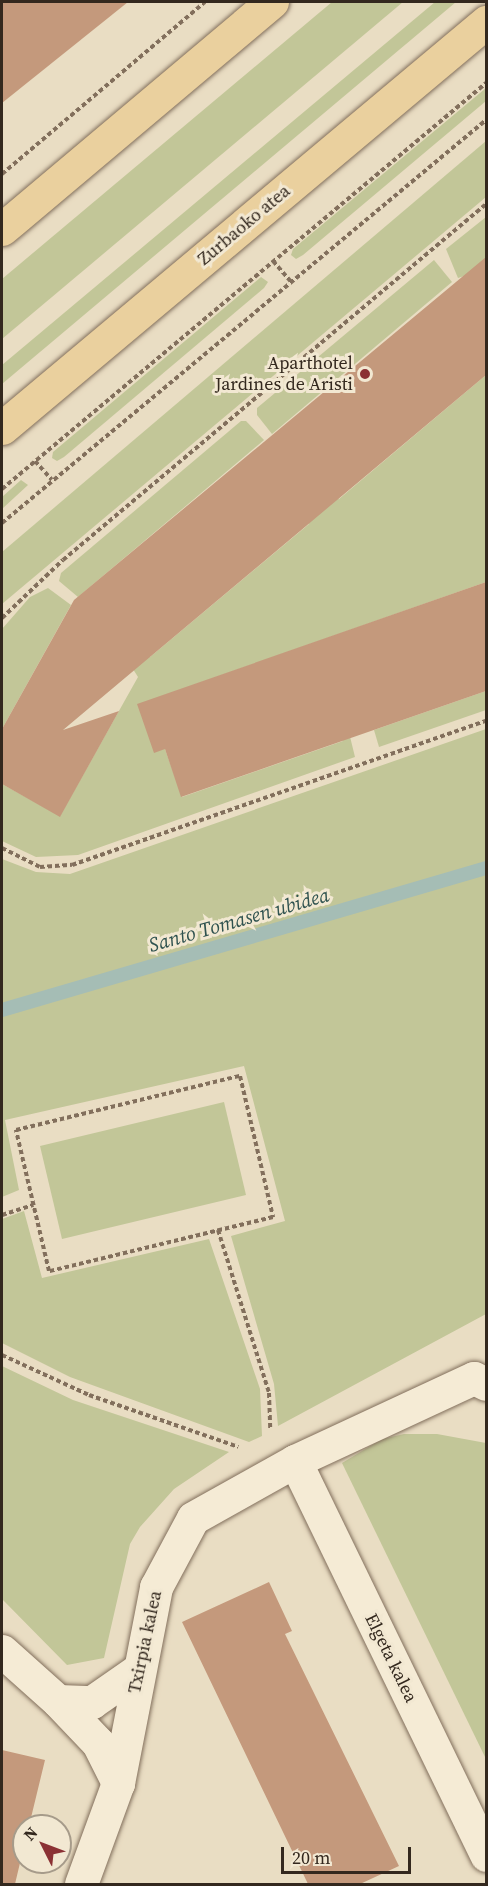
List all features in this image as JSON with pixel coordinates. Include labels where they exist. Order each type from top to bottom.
[{"type":"main road","points":[[2,229],[272,2]]},
{"type":"main road","name":"Zurbaoko atea","points":[[2,428],[486,22]]},
{"type":"street","name":"Txirpia kalea","points":[[81,1884],[118,1783],[138,1670],[156,1587],[193,1518],[295,1461],[474,1378],[486,1384]]},
{"type":"street","name":"Elgeta kalea","points":[[295,1461],[486,1855]]},
{"type":"street","points":[[2,1651],[58,1701],[98,1743],[118,1783]]},
{"type":"street","points":[[58,1701],[92,1701],[138,1670]]},
{"type":"path","points":[[2,174],[206,2]]},
{"type":"path","points":[[2,489],[486,83]]},
{"type":"path","points":[[2,523],[486,120]]},
{"type":"path","points":[[2,618],[72,553],[486,204]]},
{"type":"path","points":[[273,261],[291,282]]},
{"type":"path","points":[[35,461],[52,480]]},
{"type":"path","points":[[2,849],[40,867],[72,865],[486,721]]},
{"type":"path","points":[[240,1076],[273,1217],[49,1271],[33,1205],[15,1130],[240,1076]]},
{"type":"path","points":[[2,1215],[33,1205]]},
{"type":"path","points":[[218,1230],[269,1393],[270,1433]]},
{"type":"path","points":[[2,1355],[89,1395],[242,1448]]},
{"type":"green space","points":[[332,2],[403,2],[2,339],[2,279]]},
{"type":"green space","points":[[435,2],[456,2],[2,384],[2,365]]},
{"type":"green space","points":[[486,88],[486,101],[303,255],[296,259],[291,255],[293,249]]},
{"type":"green space","points":[[486,141],[486,197],[2,604],[2,552]]},
{"type":"green space","points":[[486,217],[486,269],[458,278],[446,249]]},
{"type":"green space","points":[[434,260],[452,282],[272,434],[257,415],[257,408]]},
{"type":"green space","points":[[261,277],[268,282],[264,288],[64,457],[57,461],[52,458],[53,452]]},
{"type":"green space","points":[[486,375],[486,582],[148,701],[182,797],[343,741],[332,708],[342,704],[355,757],[78,855],[36,857],[2,841],[2,784],[60,816],[138,677],[126,658],[150,657],[309,524],[301,505],[317,474],[339,499]]},
{"type":"green space","points":[[241,421],[246,421],[264,440],[78,597],[59,581],[61,573]]},
{"type":"green space","points":[[21,480],[28,485],[2,509],[2,497]]},
{"type":"green space","points":[[48,588],[71,605],[2,729],[2,629],[30,597]]},
{"type":"green space","points":[[486,691],[486,710],[379,747],[374,730]]},
{"type":"green space","points":[[486,729],[486,1314],[278,1426],[274,1384],[231,1236],[285,1221],[244,1066],[5,1120],[19,1190],[2,1197],[2,859],[36,872],[70,874]]},
{"type":"green space","points":[[224,1102],[246,1195],[62,1239],[40,1146]]},
{"type":"green space","points":[[24,1211],[42,1278],[209,1239],[260,1389],[262,1436],[249,1442],[70,1377],[2,1343],[2,1219]]},
{"type":"green space","points":[[2,1366],[73,1400],[229,1452],[174,1489],[140,1527],[130,1544],[104,1658],[67,1665],[2,1599]]},
{"type":"green space","points":[[404,1434],[437,1434],[486,1443],[486,1759],[342,1463],[382,1439]]},
{"type":"building","points":[[2,2],[128,2],[2,103]]},
{"type":"building","points":[[486,257],[486,375],[63,730],[119,711],[60,817],[2,784],[2,729],[74,600]]},
{"type":"building","points":[[486,582],[486,691],[181,797],[165,749],[154,753],[137,704]]},
{"type":"building","points":[[269,1582],[292,1631],[285,1634],[399,1866],[360,1884],[308,1884],[182,1622]]},
{"type":"building","points":[[2,1750],[45,1760],[32,1814],[12,1814],[12,1874],[17,1874],[15,1884],[2,1883]]},
{"type":"waterway","name":"Santo Tomasen ubidea","points":[[2,1010],[486,868]]},
{"type":"place","name":"Aparthotel Jardines de Aristi","points":[[365,374]]}]
